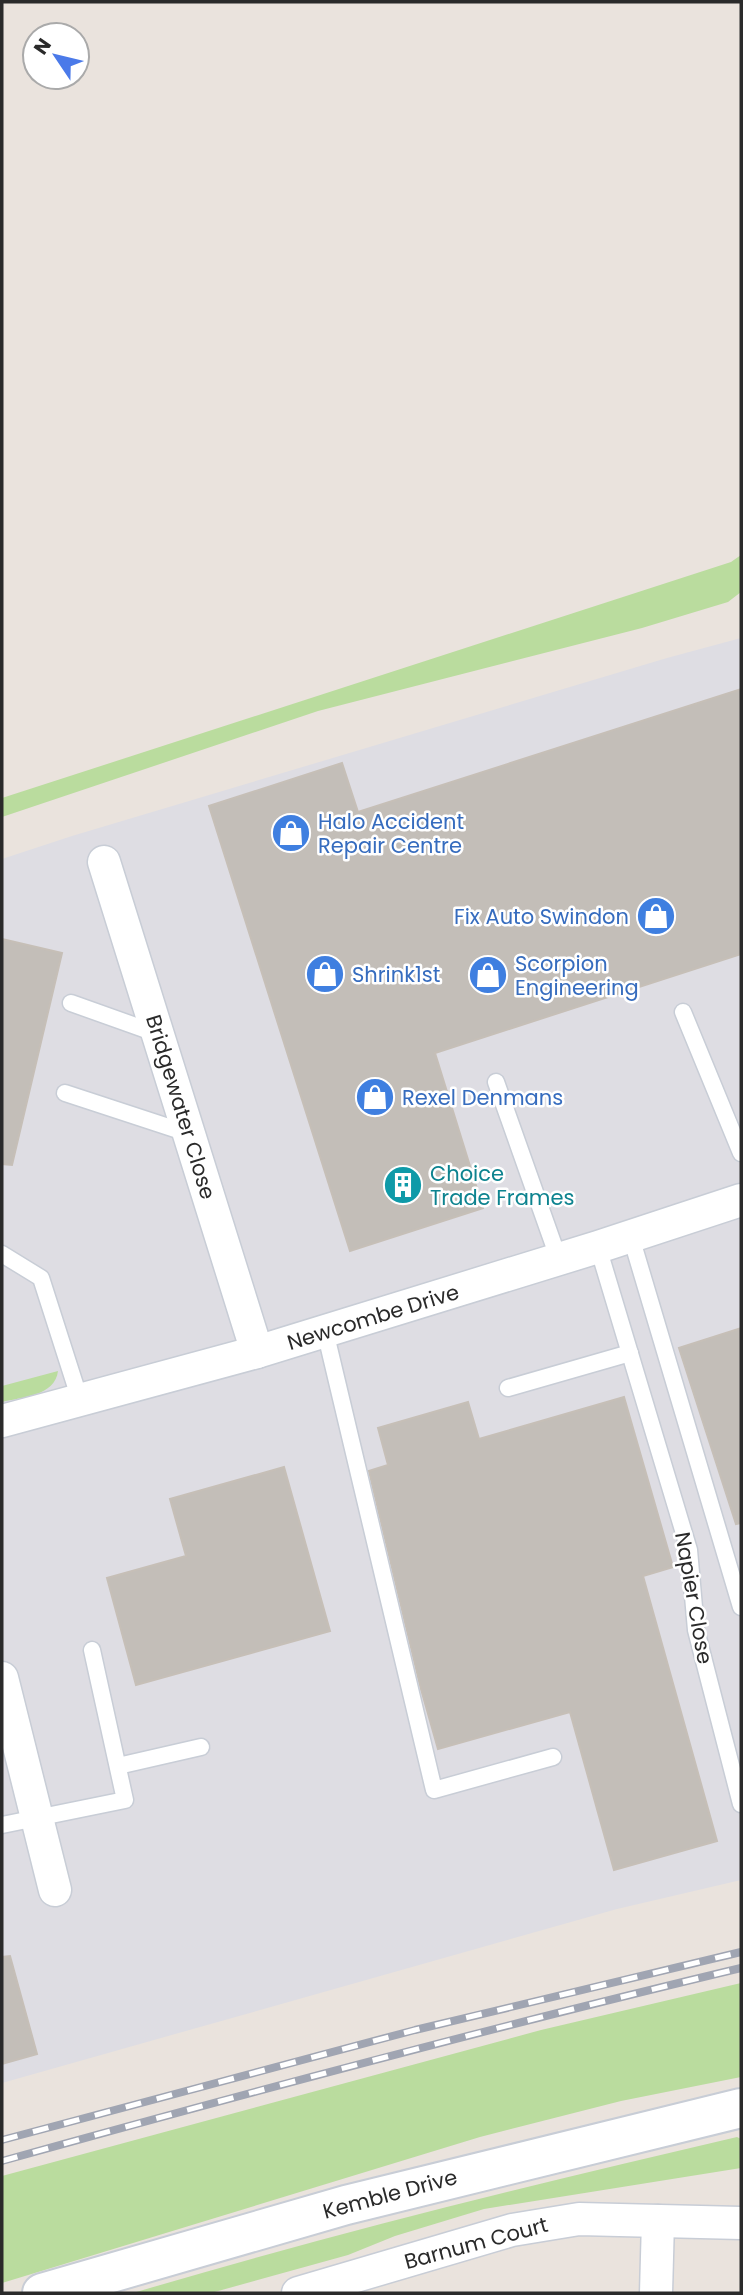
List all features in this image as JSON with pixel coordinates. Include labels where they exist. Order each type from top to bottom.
[{"type":"main road","name":"Kemble Drive","points":[[42,2293],[346,2205],[741,2108]]},
{"type":"street","name":"Bridgewater Close","points":[[104,862],[257,1352]]},
{"type":"street","name":"Newcombe Drive","points":[[2,1421],[257,1352],[598,1248],[741,1200]]},
{"type":"street","points":[[2,1678],[55,1890]]},
{"type":"street","name":"Barnum Court","points":[[298,2293],[512,2230],[579,2219],[741,2223]]},
{"type":"street","points":[[656,2293],[658,2221]]},
{"type":"lane","points":[[71,1003],[158,1034]]},
{"type":"lane","points":[[682,1012],[741,1153]]},
{"type":"lane","points":[[496,1082],[559,1260]]},
{"type":"lane","points":[[65,1093],[190,1134]]},
{"type":"lane","points":[[631,1237],[741,1607]]},
{"type":"lane","name":"Napier Close","points":[[598,1248],[689,1550],[696,1630],[741,1804]]},
{"type":"lane","points":[[2,1254],[41,1278],[80,1399]]},
{"type":"lane","points":[[325,1331],[433,1790],[553,1757]]},
{"type":"lane","points":[[508,1388],[630,1353]]},
{"type":"lane","points":[[2,1825],[125,1800],[92,1650]]},
{"type":"lane","points":[[118,1766],[201,1747]]},
{"type":"shaded area","points":[[741,638],[741,1880],[617,1909],[2,2083],[2,859]]},
{"type":"green space","points":[[741,555],[741,592],[728,602],[642,628],[318,711],[2,817],[2,798],[731,562]]},
{"type":"green space","points":[[58,1371],[51,1386],[44,1390],[28,1397],[2,1402],[2,1386]]},
{"type":"green space","points":[[741,1983],[741,2077],[621,2101],[480,2137],[2,2283],[2,2176],[541,2030]]},
{"type":"green space","points":[[737,2137],[741,2139],[741,2168],[484,2209],[395,2236],[348,2255],[211,2293],[133,2293],[434,2210]]},
{"type":"building","points":[[741,689],[741,954],[435,1053],[483,1208],[350,1251],[209,806],[342,763],[358,812]]},
{"type":"building","points":[[2,939],[62,953],[12,1165],[2,1164]]},
{"type":"building","points":[[741,1328],[741,1523],[736,1524],[679,1348]]},
{"type":"building","points":[[624,1397],[673,1567],[643,1576],[717,1841],[614,1870],[570,1712],[438,1749],[369,1471],[388,1465],[378,1428],[468,1402],[479,1439]]},
{"type":"building","points":[[284,1467],[330,1631],[136,1685],[107,1578],[186,1556],[170,1499]]},
{"type":"building","points":[[10,1956],[37,2054],[2,2064],[2,1957]]},
{"type":"railway","points":[[2,2140],[415,2030],[741,1952]]},
{"type":"railway","points":[[2,2161],[370,2061],[741,1968]]},
{"type":"place","name":"Halo Accident Repair Centre","points":[[291,833]]},
{"type":"place","name":"Fix Auto Swindon","points":[[656,916]]},
{"type":"place","name":"Shrink1st","points":[[325,974]]},
{"type":"place","name":"Scorpion Engineering","points":[[488,975]]},
{"type":"place","name":"Rexel Denmans","points":[[375,1097]]},
{"type":"place","name":"Choice Trade Frames","points":[[403,1185]]}]
